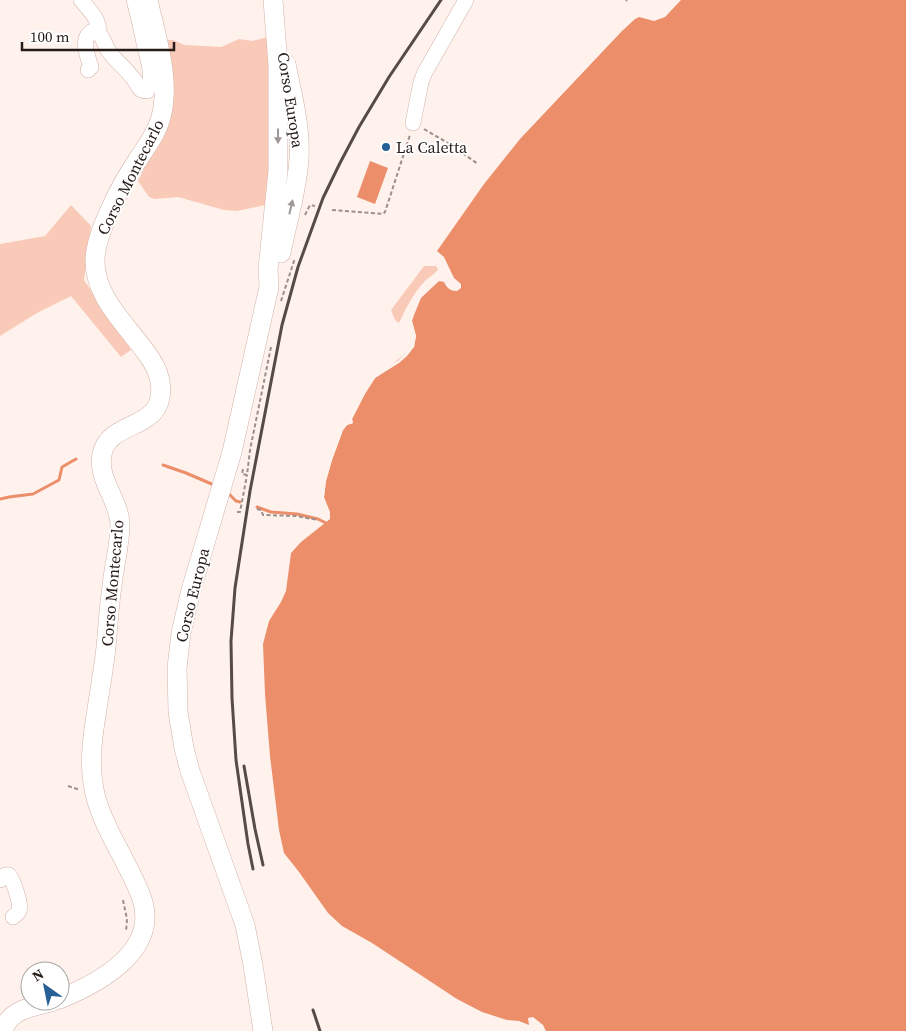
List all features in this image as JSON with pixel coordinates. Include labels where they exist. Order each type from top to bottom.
[{"type":"main road","name":"Corso Montecarlo","points":[[70,994],[89,985],[118,966],[135,948],[142,936],[145,924],[145,913],[141,897],[98,804],[91,763],[93,734],[103,672],[120,525],[117,508],[105,482],[102,470],[102,453],[114,435],[148,418],[158,404],[160,392],[159,376],[152,362],[101,290],[95,262],[100,236],[115,200],[131,169],[156,131],[162,116],[164,98],[163,74],[148,0]]},
{"type":"main road","name":"Corso Europa","points":[[269,287],[268,268],[278,171],[278,65],[273,0]]},
{"type":"main road","name":"Corso Europa","points":[[263,1031],[245,925],[196,789],[184,748],[178,712],[178,668],[184,618],[232,452],[269,287],[277,269],[298,173],[298,130],[293,95],[273,0]]},
{"type":"main road","points":[[278,171],[287,179],[298,173]]},
{"type":"main road","points":[[3,1031],[10,1018],[20,1011]]},
{"type":"street","points":[[82,0],[98,22],[98,32],[107,49],[124,66],[140,88],[147,91],[150,87],[149,64],[134,0]]},
{"type":"street","points":[[413,123],[420,82],[466,0]]},
{"type":"street","points":[[88,70],[92,67],[86,53],[86,36],[95,30],[98,32]]},
{"type":"street","points":[[0,880],[4,875],[9,875],[12,880],[20,906],[20,911],[13,917]]},
{"type":"path","points":[[332,210],[382,214],[385,212],[413,123]]},
{"type":"path","points":[[436,136],[478,164]]},
{"type":"path","points":[[303,223],[310,205],[315,206]]},
{"type":"path","points":[[280,305],[295,258]]},
{"type":"path","points":[[237,512],[240,512],[250,450],[272,343]]},
{"type":"path","points":[[242,474],[247,475]]},
{"type":"path","points":[[257,509],[261,510],[263,514],[296,516],[318,520]]},
{"type":"path","points":[[123,900],[127,919],[125,935]]},
{"type":"shaded area","points":[[681,0],[906,0],[906,1031],[546,1031],[543,1025],[533,1017],[528,1018],[529,1025],[519,1021],[507,1020],[482,1012],[457,999],[372,943],[342,926],[328,913],[284,853],[279,830],[270,756],[263,644],[269,621],[286,591],[291,553],[301,542],[330,519],[330,512],[324,497],[326,481],[343,430],[347,425],[353,423],[352,419],[375,378],[414,347],[416,336],[412,321],[421,298],[439,281],[444,282],[452,290],[457,291],[461,288],[461,284],[454,278],[444,257],[437,251],[484,184],[520,139],[622,31],[639,17],[654,21],[665,17]]},
{"type":"shaded area","points":[[268,37],[270,62],[270,204],[237,211],[224,210],[178,197],[155,199],[149,197],[138,181],[152,154],[164,137],[171,112],[165,40],[173,40],[185,45],[221,47],[239,39],[252,41]]},
{"type":"shaded area","points":[[370,161],[388,168],[375,204],[357,197]]},
{"type":"shaded area","points":[[71,205],[91,226],[84,280],[131,350],[121,357],[71,296],[37,313],[0,336],[0,244],[45,236]]},
{"type":"shaded area","points":[[424,266],[436,266],[438,269],[416,291],[399,323],[395,320],[391,310]]},
{"type":"pier","points":[[409,321],[412,321],[416,336],[414,347],[399,363],[375,378],[352,419],[353,423],[347,425],[343,430],[326,481],[324,497],[322,494],[329,459],[340,429],[350,421],[363,392],[373,377],[397,361],[412,346],[413,336]]},
{"type":"waterway","points":[[0,499],[33,494],[59,480],[62,467],[76,459]]},
{"type":"waterway","points":[[163,465],[214,485]]},
{"type":"waterway","points":[[229,494],[236,501],[240,502]]},
{"type":"waterway","points":[[257,507],[271,512],[297,514],[326,523]]},
{"type":"railway","points":[[253,869],[236,760],[231,641],[235,588],[250,491],[282,325],[298,267],[323,198],[340,163],[389,77],[441,0]]},
{"type":"railway","points":[[244,766],[263,865]]},
{"type":"railway","points":[[313,1010],[320,1031]]},
{"type":"place","name":"La Caletta","points":[[386,147]]}]
